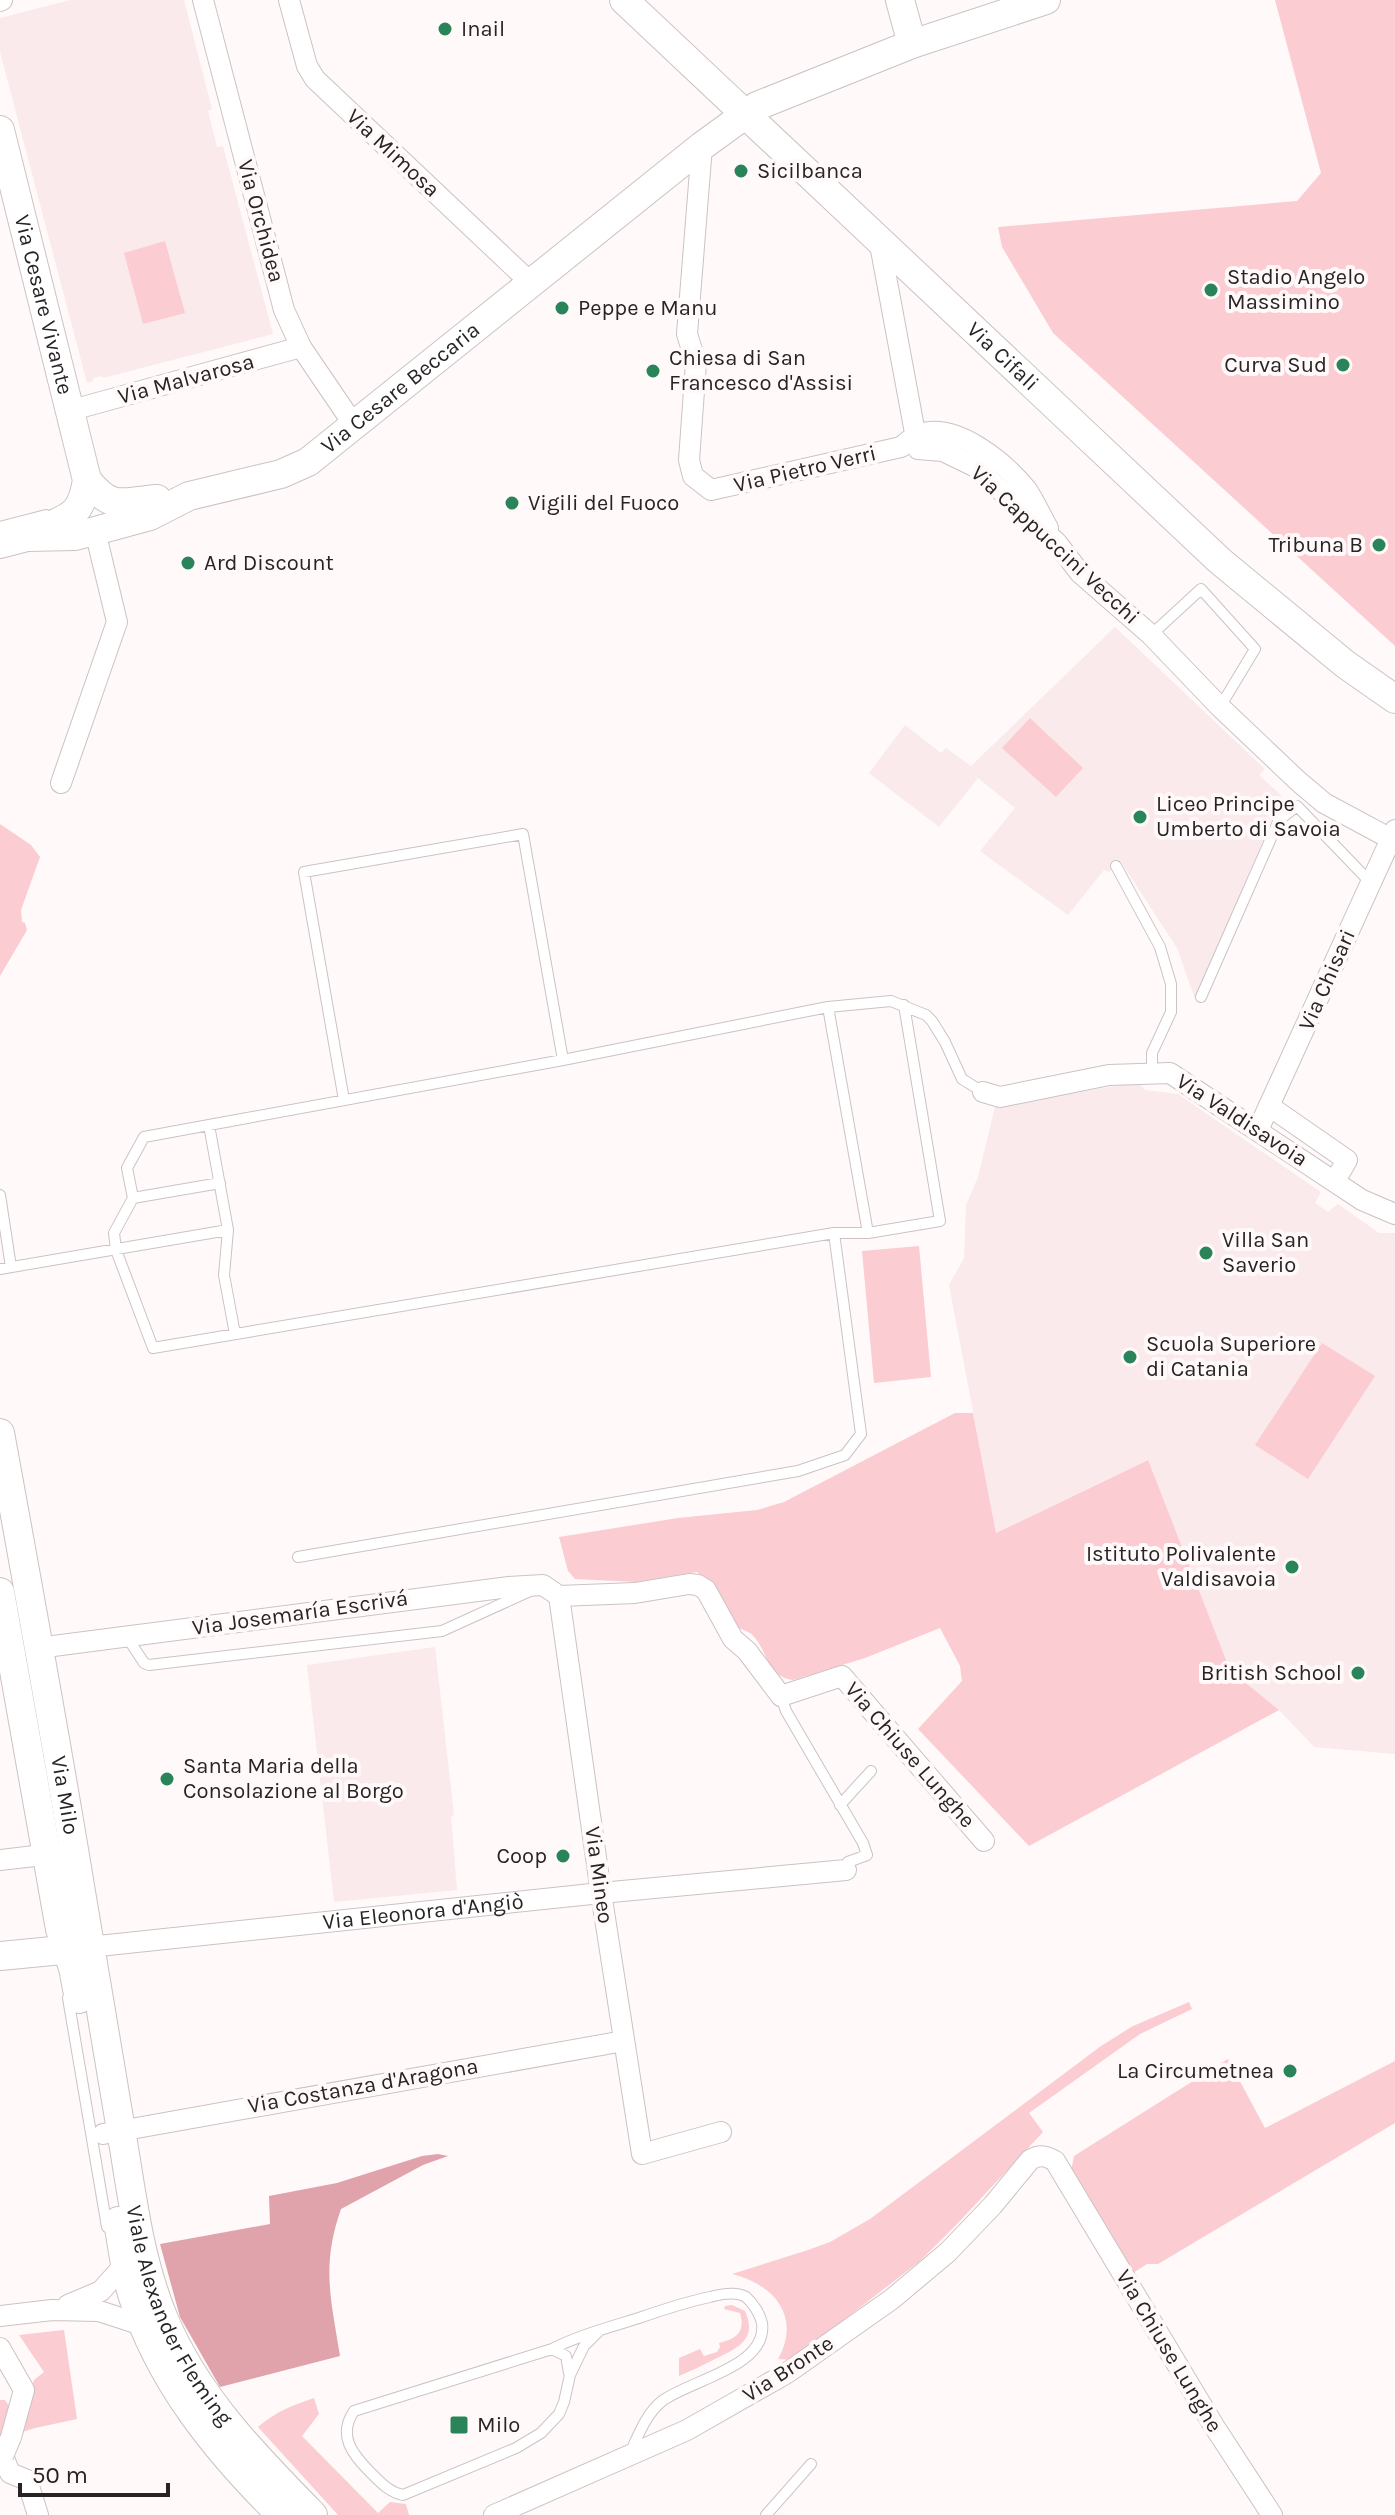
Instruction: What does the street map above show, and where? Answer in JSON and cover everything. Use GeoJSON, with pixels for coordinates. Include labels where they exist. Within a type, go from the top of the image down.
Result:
{"type":"FeatureCollection","features":[{"type":"Feature","properties":{"kind":"main road","name":"Via Cifali"},"geometry":{"type":"LineString","coordinates":[[624,0],[1220,561],[1345,664],[1395,699]]}},
{"type":"Feature","properties":{"kind":"main road"},"geometry":{"type":"LineString","coordinates":[[900,0],[912,44]]}},
{"type":"Feature","properties":{"kind":"main road","name":"Via Cesare Beccaria"},"geometry":{"type":"LineString","coordinates":[[14,541],[75,536],[95,531],[150,516],[189,496],[281,474],[308,462],[702,146],[757,106],[912,44],[1046,0]]}},
{"type":"Feature","properties":{"kind":"main road","name":"Via Cesare Vivante"},"geometry":{"type":"LineString","coordinates":[[0,130],[92,495]]}},
{"type":"Feature","properties":{"kind":"main road"},"geometry":{"type":"LineString","coordinates":[[14,541],[69,516],[92,495],[120,503],[189,496]]}},
{"type":"Feature","properties":{"kind":"main road","name":"Via Milo"},"geometry":{"type":"LineString","coordinates":[[2,1448],[38,1648],[61,1853],[60,1929],[76,1941],[112,2132]]}},
{"type":"Feature","properties":{"kind":"main road","name":"Via Milo"},"geometry":{"type":"LineString","coordinates":[[0,1592],[6,1661],[61,1853]]}},
{"type":"Feature","properties":{"kind":"main road","name":"Via Eleonora d'Angiò"},"geometry":{"type":"LineString","coordinates":[[0,1956],[76,1941]]}},
{"type":"Feature","properties":{"kind":"main road","name":"Viale Alexander Fleming"},"geometry":{"type":"LineString","coordinates":[[112,2132],[117,2263],[133,2295],[138,2323],[205,2432],[281,2515]]}},
{"type":"Feature","properties":{"kind":"main road","name":"Viale Alexander Fleming"},"geometry":{"type":"LineString","coordinates":[[112,2132],[152,2287],[175,2343],[230,2426],[313,2515]]}},
{"type":"Feature","properties":{"kind":"street","name":"Via Orchidea"},"geometry":{"type":"LineString","coordinates":[[203,0],[284,310],[301,347],[354,425]]}},
{"type":"Feature","properties":{"kind":"street","name":"Via Mimosa"},"geometry":{"type":"LineString","coordinates":[[289,0],[307,66],[315,79],[532,284]]}},
{"type":"Feature","properties":{"kind":"street","name":"Via Pietro Verri"},"geometry":{"type":"LineString","coordinates":[[702,146],[687,334],[696,363],[689,460],[693,476],[711,490],[901,447],[915,437]]}},
{"type":"Feature","properties":{"kind":"street"},"geometry":{"type":"LineString","coordinates":[[879,239],[915,437]]}},
{"type":"Feature","properties":{"kind":"street","name":"Via Malvarosa"},"geometry":{"type":"LineString","coordinates":[[72,410],[301,347]]}},
{"type":"Feature","properties":{"kind":"street","name":"Via Cappuccini Vecchi"},"geometry":{"type":"LineString","coordinates":[[915,437],[924,433],[965,439],[1008,469],[1028,492],[1057,543],[1080,573],[1151,635],[1220,707],[1298,781],[1324,803],[1393,834]]}},
{"type":"Feature","properties":{"kind":"street"},"geometry":{"type":"LineString","coordinates":[[61,783],[117,622],[95,531]]}},
{"type":"Feature","properties":{"kind":"street","name":"Via Chisari"},"geometry":{"type":"LineString","coordinates":[[1258,1130],[1393,834]]}},
{"type":"Feature","properties":{"kind":"street","name":"Via Valdisavoia"},"geometry":{"type":"LineString","coordinates":[[983,1092],[1000,1097],[1109,1075],[1170,1073],[1370,1204],[1395,1214]]}},
{"type":"Feature","properties":{"kind":"street"},"geometry":{"type":"LineString","coordinates":[[1269,1106],[1347,1160],[1335,1181]]}},
{"type":"Feature","properties":{"kind":"street"},"geometry":{"type":"LineString","coordinates":[[551,1590],[635,1593],[698,1585],[706,1590],[733,1639],[747,1651],[781,1696]]}},
{"type":"Feature","properties":{"kind":"street","name":"Via Josemaría Escrivá"},"geometry":{"type":"LineString","coordinates":[[38,1648],[509,1587],[551,1590]]}},
{"type":"Feature","properties":{"kind":"street","name":"Via Mineo"},"geometry":{"type":"LineString","coordinates":[[551,1590],[642,2154],[721,2132]]}},
{"type":"Feature","properties":{"kind":"street","name":"Via Chiuse Lunghe"},"geometry":{"type":"LineString","coordinates":[[781,1696],[842,1676],[984,1841]]}},
{"type":"Feature","properties":{"kind":"street"},"geometry":{"type":"LineString","coordinates":[[0,1860],[61,1853]]}},
{"type":"Feature","properties":{"kind":"street","name":"Via Eleonora d'Angiò"},"geometry":{"type":"LineString","coordinates":[[76,1941],[846,1870]]}},
{"type":"Feature","properties":{"kind":"street","name":"Via Costanza d'Aragona"},"geometry":{"type":"LineString","coordinates":[[112,2132],[624,2041]]}},
{"type":"Feature","properties":{"kind":"street","name":"Via Chiuse Lunghe"},"geometry":{"type":"LineString","coordinates":[[1036,2156],[1046,2156],[1055,2161],[1198,2401],[1272,2515]]}},
{"type":"Feature","properties":{"kind":"street","name":"Via Bronte"},"geometry":{"type":"LineString","coordinates":[[494,2515],[687,2430],[787,2373],[892,2299],[948,2252],[1036,2156]]}},
{"type":"Feature","properties":{"kind":"street"},"geometry":{"type":"LineString","coordinates":[[52,2310],[101,2291],[117,2263]]}},
{"type":"Feature","properties":{"kind":"street"},"geometry":{"type":"LineString","coordinates":[[0,2316],[52,2310],[99,2311],[138,2323]]}},
{"type":"Feature","properties":{"kind":"street"},"geometry":{"type":"LineString","coordinates":[[0,2348],[24,2390],[7,2446],[10,2473],[27,2480],[38,2515]]}},
{"type":"Feature","properties":{"kind":"lane"},"geometry":{"type":"LineString","coordinates":[[0,527],[92,495]]}},
{"type":"Feature","properties":{"kind":"lane"},"geometry":{"type":"LineString","coordinates":[[1151,635],[1201,589],[1255,649],[1220,707]]}},
{"type":"Feature","properties":{"kind":"lane"},"geometry":{"type":"LineString","coordinates":[[1201,997],[1279,820],[1297,806],[1371,883]]}},
{"type":"Feature","properties":{"kind":"lane"},"geometry":{"type":"LineString","coordinates":[[344,1100],[304,872],[523,834],[563,1060]]}},
{"type":"Feature","properties":{"kind":"lane"},"geometry":{"type":"LineString","coordinates":[[1116,866],[1160,947],[1171,984],[1171,1012],[1152,1053],[1152,1072]]}},
{"type":"Feature","properties":{"kind":"lane"},"geometry":{"type":"LineString","coordinates":[[904,1005],[940,1221],[868,1233],[834,1233],[153,1348],[116,1250],[114,1233],[133,1198],[127,1168],[144,1137],[563,1060],[828,1007],[891,1001],[904,1005],[926,1015],[945,1042],[962,1079],[983,1092]]}},
{"type":"Feature","properties":{"kind":"lane"},"geometry":{"type":"LineString","coordinates":[[828,1007],[868,1233]]}},
{"type":"Feature","properties":{"kind":"lane"},"geometry":{"type":"LineString","coordinates":[[209,1125],[228,1230],[224,1275],[235,1334]]}},
{"type":"Feature","properties":{"kind":"lane"},"geometry":{"type":"LineString","coordinates":[[133,1198],[220,1183]]}},
{"type":"Feature","properties":{"kind":"lane"},"geometry":{"type":"LineString","coordinates":[[0,1195],[6,1268],[228,1230]]}},
{"type":"Feature","properties":{"kind":"lane"},"geometry":{"type":"LineString","coordinates":[[298,1557],[798,1471],[845,1455],[861,1434],[834,1233]]}},
{"type":"Feature","properties":{"kind":"lane"},"geometry":{"type":"LineString","coordinates":[[126,1637],[144,1663],[149,1665],[429,1633],[551,1590]]}},
{"type":"Feature","properties":{"kind":"lane"},"geometry":{"type":"LineString","coordinates":[[781,1696],[786,1711],[863,1843],[867,1855],[848,1862],[846,1870]]}},
{"type":"Feature","properties":{"kind":"lane"},"geometry":{"type":"LineString","coordinates":[[840,1805],[871,1771]]}},
{"type":"Feature","properties":{"kind":"lane"},"geometry":{"type":"LineString","coordinates":[[76,1941],[63,1970],[108,2236]]}},
{"type":"Feature","properties":{"kind":"lane"},"geometry":{"type":"LineString","coordinates":[[600,2330],[584,2346],[570,2375],[559,2414],[541,2433],[516,2448],[403,2495],[392,2493],[356,2459],[348,2447],[346,2435],[354,2411],[552,2349],[575,2338],[600,2330],[698,2299],[733,2293],[745,2296],[757,2310],[762,2325],[756,2350],[743,2360],[663,2400],[649,2414],[630,2454]]}},
{"type":"Feature","properties":{"kind":"lane"},"geometry":{"type":"LineString","coordinates":[[138,2323],[154,2372],[181,2417],[202,2445],[266,2515]]}},
{"type":"Feature","properties":{"kind":"lane"},"geometry":{"type":"LineString","coordinates":[[552,2349],[566,2356],[570,2375]]}},
{"type":"Feature","properties":{"kind":"lane"},"geometry":{"type":"LineString","coordinates":[[766,2515],[811,2464]]}},
{"type":"Feature","properties":{"kind":"shaded area"},"geometry":{"type":"Polygon","coordinates":[[[70,0],[184,0],[212,109],[208,111],[217,147],[223,146],[273,334],[93,378],[87,383],[0,52],[0,18],[70,0]]]}},
{"type":"Feature","properties":{"kind":"shaded area","name":"Stadio Angelo Massimino"},"geometry":{"type":"Polygon","coordinates":[[[1275,0],[1395,0],[1395,646],[1053,333],[1002,247],[998,227],[1297,201],[1321,173],[1275,0]]]}},
{"type":"Feature","properties":{"kind":"shaded area"},"geometry":{"type":"Polygon","coordinates":[[[165,241],[185,313],[143,324],[124,253],[165,241]]]}},
{"type":"Feature","properties":{"kind":"shaded area","name":"Liceo Principe Umberto di Savoia"},"geometry":{"type":"Polygon","coordinates":[[[1115,627],[1265,769],[1259,775],[1282,796],[1195,999],[1177,948],[1121,862],[1109,872],[1104,870],[1068,915],[980,851],[1015,808],[978,778],[939,827],[869,773],[905,725],[941,753],[946,748],[971,766],[1115,627]]]}},
{"type":"Feature","properties":{"kind":"shaded area"},"geometry":{"type":"Polygon","coordinates":[[[1030,718],[1083,768],[1056,797],[1002,748],[1030,718]]]}},
{"type":"Feature","properties":{"kind":"shaded area"},"geometry":{"type":"Polygon","coordinates":[[[0,824],[31,845],[40,857],[21,910],[22,922],[27,930],[0,976],[0,824]]]}},
{"type":"Feature","properties":{"kind":"shaded area","name":"Scuola Superiore di Catania"},"geometry":{"type":"Polygon","coordinates":[[[1138,1082],[1145,1090],[1178,1094],[1321,1192],[1315,1203],[1328,1212],[1338,1204],[1379,1233],[1395,1233],[1395,1754],[1314,1747],[1279,1710],[1230,1670],[1147,1460],[996,1533],[949,1285],[964,1258],[966,1205],[978,1177],[995,1107],[1138,1082]]]}},
{"type":"Feature","properties":{"kind":"shaded area"},"geometry":{"type":"Polygon","coordinates":[[[919,1246],[931,1377],[874,1383],[862,1251],[919,1246]]]}},
{"type":"Feature","properties":{"kind":"shaded area"},"geometry":{"type":"Polygon","coordinates":[[[1322,1343],[1375,1376],[1308,1479],[1255,1445],[1322,1343]]]}},
{"type":"Feature","properties":{"kind":"shaded area"},"geometry":{"type":"Polygon","coordinates":[[[955,1413],[973,1413],[996,1533],[1148,1460],[1230,1670],[1279,1710],[1029,1846],[918,1729],[962,1681],[960,1666],[940,1628],[865,1658],[793,1680],[773,1670],[753,1636],[732,1626],[714,1587],[697,1572],[636,1582],[575,1579],[568,1571],[559,1537],[678,1518],[757,1510],[784,1502],[955,1413]]]}},
{"type":"Feature","properties":{"kind":"shaded area"},"geometry":{"type":"Polygon","coordinates":[[[435,1647],[454,1815],[451,1816],[457,1890],[334,1902],[307,1665],[435,1647]]]}},
{"type":"Feature","properties":{"kind":"shaded area"},"geometry":{"type":"Polygon","coordinates":[[[1189,2002],[1192,2009],[1140,2034],[1029,2113],[1043,2132],[920,2261],[792,2360],[778,2359],[787,2329],[779,2304],[760,2285],[732,2274],[830,2242],[870,2219],[1101,2046],[1133,2026],[1189,2002]]]}},
{"type":"Feature","properties":{"kind":"shaded area"},"geometry":{"type":"Polygon","coordinates":[[[1228,2059],[1265,2128],[1395,2061],[1395,2123],[1158,2264],[1147,2264],[1130,2275],[1071,2171],[1074,2156],[1228,2059]]]}},
{"type":"Feature","properties":{"kind":"shaded area"},"geometry":{"type":"Polygon","coordinates":[[[422,2156],[448,2156],[423,2165],[341,2209],[331,2248],[330,2266],[331,2299],[340,2356],[220,2387],[180,2317],[160,2244],[270,2224],[269,2196],[337,2183],[422,2156]]]}},
{"type":"Feature","properties":{"kind":"shaded area"},"geometry":{"type":"Polygon","coordinates":[[[732,2305],[745,2311],[748,2321],[749,2329],[743,2342],[679,2376],[679,2358],[700,2349],[704,2356],[717,2352],[719,2343],[738,2334],[742,2326],[740,2313],[724,2309],[732,2305]]]}},
{"type":"Feature","properties":{"kind":"shaded area"},"geometry":{"type":"Polygon","coordinates":[[[64,2330],[77,2419],[0,2439],[0,2400],[5,2400],[11,2409],[24,2410],[34,2380],[44,2372],[19,2335],[64,2330]]]}},
{"type":"Feature","properties":{"kind":"shaded area"},"geometry":{"type":"Polygon","coordinates":[[[314,2398],[319,2414],[302,2436],[378,2513],[390,2502],[406,2504],[409,2515],[338,2515],[258,2427],[284,2410],[314,2398]]]}},
{"type":"Feature","properties":{"kind":"place","name":"Inail"},"geometry":{"type":"Point","coordinates":[445,29]}},
{"type":"Feature","properties":{"kind":"place","name":"Sicilbanca"},"geometry":{"type":"Point","coordinates":[741,171]}},
{"type":"Feature","properties":{"kind":"place","name":"Stadio Angelo Massimino"},"geometry":{"type":"Point","coordinates":[1211,290]}},
{"type":"Feature","properties":{"kind":"place","name":"Peppe e Manu"},"geometry":{"type":"Point","coordinates":[562,308]}},
{"type":"Feature","properties":{"kind":"place","name":"Curva Sud"},"geometry":{"type":"Point","coordinates":[1343,365]}},
{"type":"Feature","properties":{"kind":"place","name":"Chiesa di San Francesco d'Assisi"},"geometry":{"type":"Point","coordinates":[653,371]}},
{"type":"Feature","properties":{"kind":"place","name":"Vigili del Fuoco"},"geometry":{"type":"Point","coordinates":[512,503]}},
{"type":"Feature","properties":{"kind":"place","name":"Tribuna B"},"geometry":{"type":"Point","coordinates":[1379,545]}},
{"type":"Feature","properties":{"kind":"place","name":"Ard Discount"},"geometry":{"type":"Point","coordinates":[188,563]}},
{"type":"Feature","properties":{"kind":"place","name":"Liceo Principe Umberto di Savoia"},"geometry":{"type":"Point","coordinates":[1140,817]}},
{"type":"Feature","properties":{"kind":"place","name":"Villa San Saverio"},"geometry":{"type":"Point","coordinates":[1206,1253]}},
{"type":"Feature","properties":{"kind":"place","name":"Scuola Superiore di Catania"},"geometry":{"type":"Point","coordinates":[1130,1357]}},
{"type":"Feature","properties":{"kind":"place","name":"Istituto Polivalente Valdisavoia"},"geometry":{"type":"Point","coordinates":[1292,1567]}},
{"type":"Feature","properties":{"kind":"place","name":"British School"},"geometry":{"type":"Point","coordinates":[1358,1673]}},
{"type":"Feature","properties":{"kind":"place","name":"Santa Maria della Consolazione al Borgo"},"geometry":{"type":"Point","coordinates":[167,1779]}},
{"type":"Feature","properties":{"kind":"place","name":"Coop"},"geometry":{"type":"Point","coordinates":[563,1856]}},
{"type":"Feature","properties":{"kind":"place","name":"La Circumetnea"},"geometry":{"type":"Point","coordinates":[1290,2071]}},
{"type":"Feature","properties":{"kind":"place","name":"Milo"},"geometry":{"type":"Point","coordinates":[459,2425]}}]}
